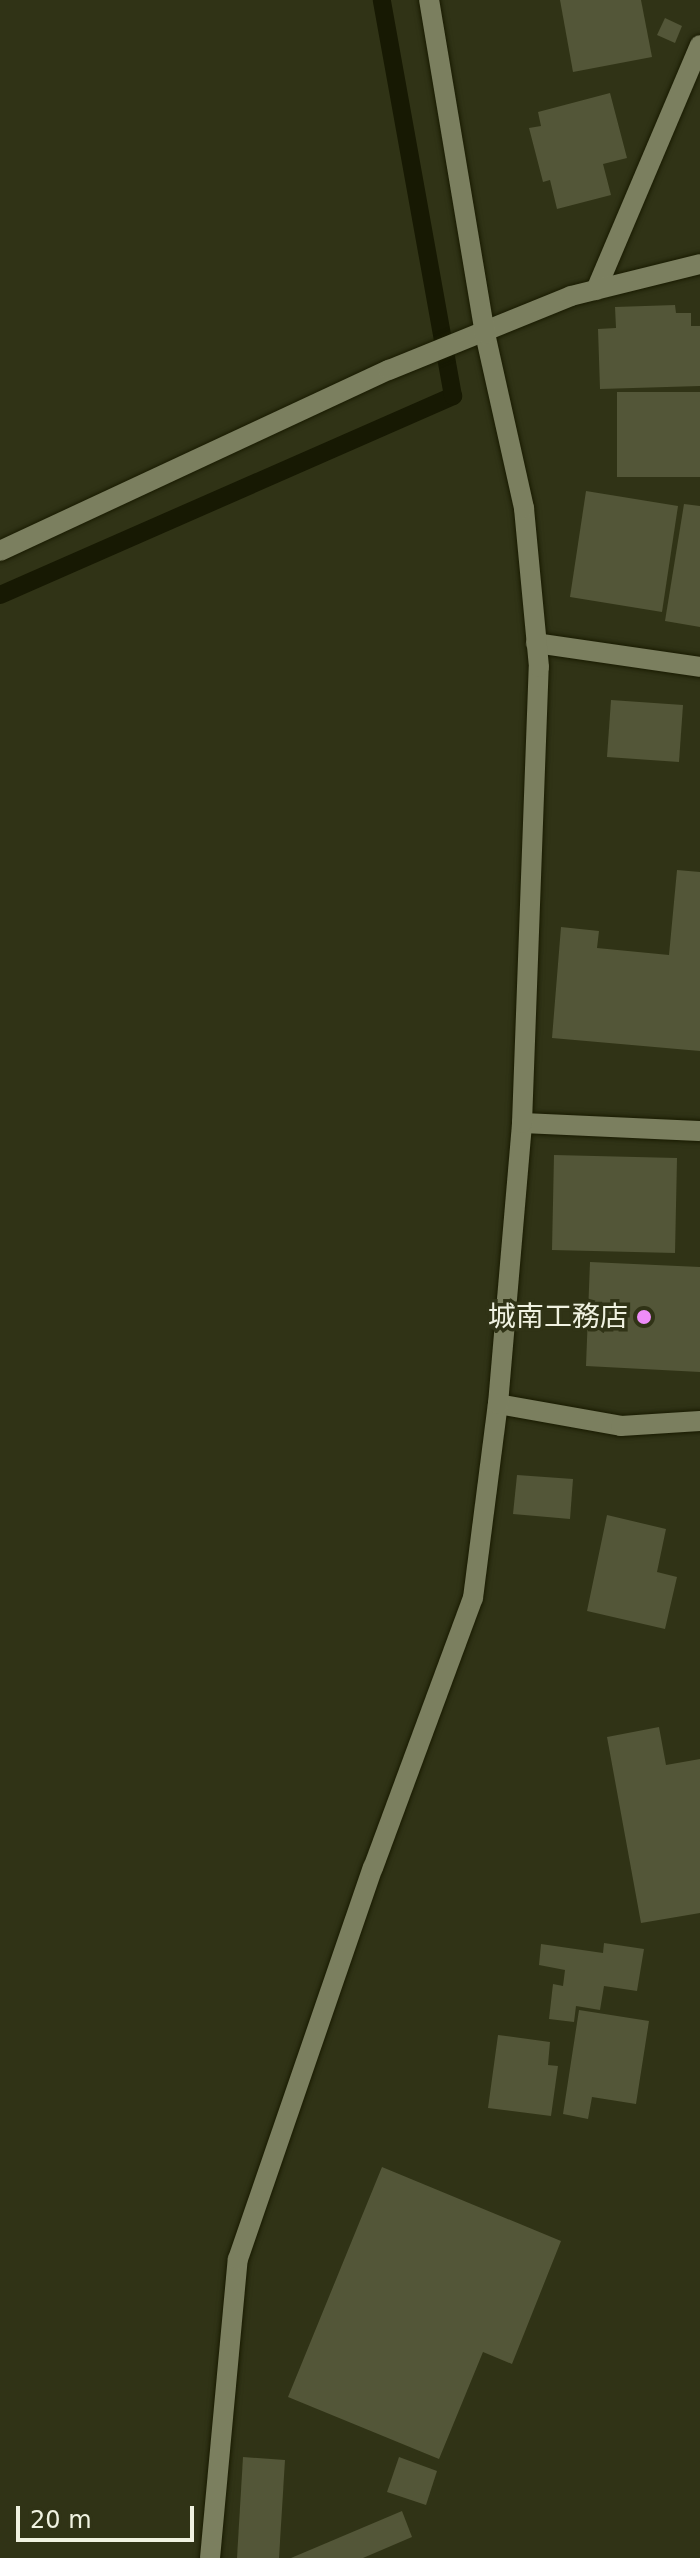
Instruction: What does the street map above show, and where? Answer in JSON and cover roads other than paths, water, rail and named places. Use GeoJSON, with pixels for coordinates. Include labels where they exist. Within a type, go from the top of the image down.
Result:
{"type":"FeatureCollection","features":[{"type":"Feature","properties":{"kind":"street"},"geometry":{"type":"LineString","coordinates":[[210,2558],[238,2259],[373,1868],[473,1598],[498,1404],[522,1123],[536,643],[524,508],[485,334],[429,0]]}},
{"type":"Feature","properties":{"kind":"street"},"geometry":{"type":"LineString","coordinates":[[596,290],[700,45]]}},
{"type":"Feature","properties":{"kind":"street"},"geometry":{"type":"LineString","coordinates":[[0,551],[389,370],[596,290],[700,264]]}},
{"type":"Feature","properties":{"kind":"street"},"geometry":{"type":"LineString","coordinates":[[536,643],[700,667]]}},
{"type":"Feature","properties":{"kind":"street"},"geometry":{"type":"LineString","coordinates":[[522,1123],[700,1131]]}},
{"type":"Feature","properties":{"kind":"street"},"geometry":{"type":"LineString","coordinates":[[498,1404],[621,1426],[700,1421]]}},
{"type":"Feature","properties":{"kind":"waterway"},"geometry":{"type":"LineString","coordinates":[[0,595],[453,396],[382,0]]}},
{"type":"Feature","properties":{"kind":"place","name":"城南工務店"},"geometry":{"type":"Point","coordinates":[644,1317]}}]}
